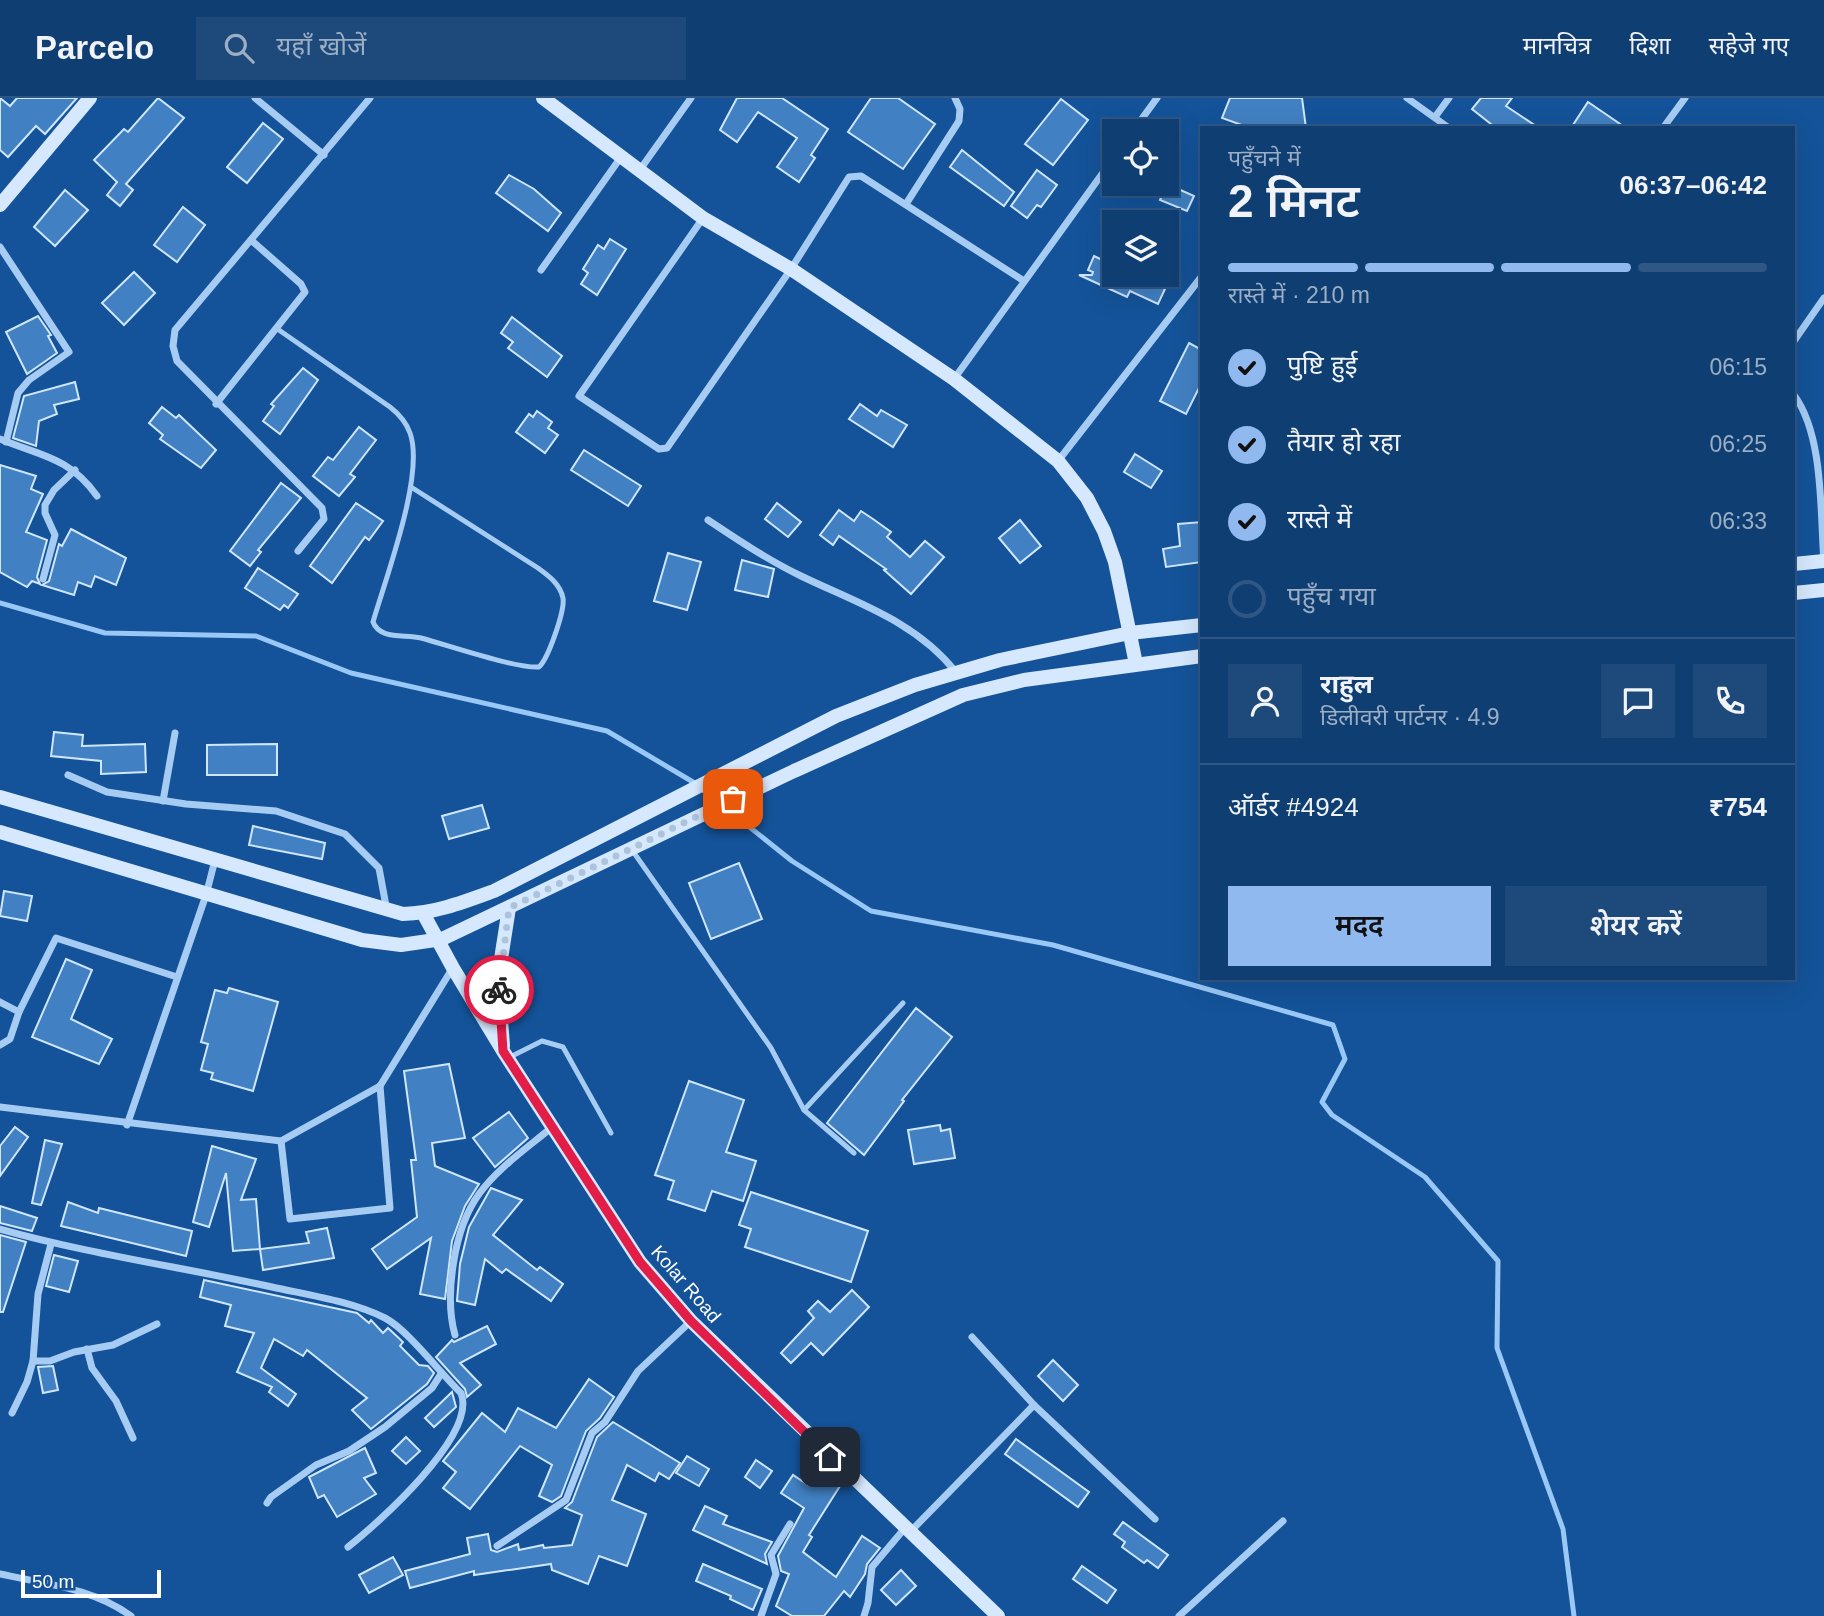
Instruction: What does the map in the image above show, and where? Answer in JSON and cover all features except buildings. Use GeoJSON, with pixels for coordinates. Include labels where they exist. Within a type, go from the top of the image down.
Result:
{"type":"FeatureCollection","features":[{"type":"Feature","properties":{"kind":"main road"},"geometry":{"type":"LineString","coordinates":[[0,205],[90,98]]}},
{"type":"Feature","properties":{"kind":"main road"},"geometry":{"type":"LineString","coordinates":[[543,98],[703,218],[791,269],[954,379],[1058,461],[1087,498],[1104,531],[1115,562],[1136,664]]}},
{"type":"Feature","properties":{"kind":"main road"},"geometry":{"type":"LineString","coordinates":[[1795,564],[1824,561]]}},
{"type":"Feature","properties":{"kind":"main road"},"geometry":{"type":"LineString","coordinates":[[1795,593],[1824,590]]}},
{"type":"Feature","properties":{"kind":"main road"},"geometry":{"type":"LineString","coordinates":[[0,797],[386,906],[403,914],[423,913],[494,891],[836,716],[955,671],[1130,634],[1200,625]]}},
{"type":"Feature","properties":{"kind":"main road"},"geometry":{"type":"LineString","coordinates":[[0,832],[362,940],[401,945],[437,940],[794,771],[963,695],[1024,680],[1200,656]]}},
{"type":"Feature","properties":{"kind":"main road"},"geometry":{"type":"LineString","coordinates":[[506,1054],[498,978],[509,908]]}},
{"type":"Feature","properties":{"kind":"main road","name":"Kolar Road"},"geometry":{"type":"LineString","coordinates":[[423,913],[453,968],[551,1128],[640,1262],[691,1321],[998,1616]]}},
{"type":"Feature","properties":{"kind":"street"},"geometry":{"type":"LineString","coordinates":[[256,98],[324,155]]}},
{"type":"Feature","properties":{"kind":"street"},"geometry":{"type":"LineString","coordinates":[[298,551],[324,519],[322,508],[216,404],[177,360],[173,346],[175,330],[370,98]]}},
{"type":"Feature","properties":{"kind":"street"},"geometry":{"type":"LineString","coordinates":[[639,171],[691,98]]}},
{"type":"Feature","properties":{"kind":"street"},"geometry":{"type":"LineString","coordinates":[[906,204],[959,121],[960,108],[955,98]]}},
{"type":"Feature","properties":{"kind":"street"},"geometry":{"type":"LineString","coordinates":[[1142,119],[1157,98]]}},
{"type":"Feature","properties":{"kind":"street"},"geometry":{"type":"LineString","coordinates":[[1407,98],[1446,126]]}},
{"type":"Feature","properties":{"kind":"street"},"geometry":{"type":"LineString","coordinates":[[1435,117],[1449,98]]}},
{"type":"Feature","properties":{"kind":"street"},"geometry":{"type":"LineString","coordinates":[[1664,126],[1685,98]]}},
{"type":"Feature","properties":{"kind":"street"},"geometry":{"type":"LineString","coordinates":[[541,270],[622,156]]}},
{"type":"Feature","properties":{"kind":"street"},"geometry":{"type":"LineString","coordinates":[[954,379],[1102,174]]}},
{"type":"Feature","properties":{"kind":"street"},"geometry":{"type":"LineString","coordinates":[[703,218],[579,396],[659,449],[667,448],[791,269],[849,177],[861,176],[1024,281]]}},
{"type":"Feature","properties":{"kind":"street"},"geometry":{"type":"LineString","coordinates":[[216,404],[305,292],[305,287],[251,240]]}},
{"type":"Feature","properties":{"kind":"street"},"geometry":{"type":"LineString","coordinates":[[0,247],[69,352],[29,380],[18,393],[3,441],[55,457],[75,470],[97,496]]}},
{"type":"Feature","properties":{"kind":"street"},"geometry":{"type":"LineString","coordinates":[[1058,461],[1200,279]]}},
{"type":"Feature","properties":{"kind":"street"},"geometry":{"type":"LineString","coordinates":[[1795,340],[1824,298]]}},
{"type":"Feature","properties":{"kind":"street"},"geometry":{"type":"LineString","coordinates":[[1795,396],[1803,407],[1817,459],[1824,567]]}},
{"type":"Feature","properties":{"kind":"street"},"geometry":{"type":"LineString","coordinates":[[43,579],[55,535],[45,505],[54,490],[75,470]]}},
{"type":"Feature","properties":{"kind":"street"},"geometry":{"type":"LineString","coordinates":[[708,520],[758,554],[914,630],[936,648],[955,671]]}},
{"type":"Feature","properties":{"kind":"street"},"geometry":{"type":"LineString","coordinates":[[163,801],[175,733]]}},
{"type":"Feature","properties":{"kind":"street"},"geometry":{"type":"LineString","coordinates":[[68,775],[107,792],[163,801],[276,811],[345,834],[379,868],[386,906]]}},
{"type":"Feature","properties":{"kind":"street"},"geometry":{"type":"LineString","coordinates":[[127,1125],[206,895],[215,859]]}},
{"type":"Feature","properties":{"kind":"street"},"geometry":{"type":"LineString","coordinates":[[0,1045],[10,1039],[19,1012],[56,938],[177,977]]}},
{"type":"Feature","properties":{"kind":"street"},"geometry":{"type":"LineString","coordinates":[[0,1107],[127,1125],[281,1141],[380,1086],[453,968]]}},
{"type":"Feature","properties":{"kind":"street"},"geometry":{"type":"LineString","coordinates":[[0,1002],[19,1012]]}},
{"type":"Feature","properties":{"kind":"street"},"geometry":{"type":"LineString","coordinates":[[281,1141],[290,1219],[390,1209],[380,1086]]}},
{"type":"Feature","properties":{"kind":"street"},"geometry":{"type":"LineString","coordinates":[[455,1335],[449,1313],[449,1287],[471,1208],[479,1194],[502,1169],[551,1128]]}},
{"type":"Feature","properties":{"kind":"street"},"geometry":{"type":"LineString","coordinates":[[0,1229],[51,1244],[171,1264],[366,1311],[386,1319],[401,1330],[461,1393],[463,1401],[442,1451],[411,1490],[348,1548]]}},
{"type":"Feature","properties":{"kind":"street"},"geometry":{"type":"LineString","coordinates":[[12,1413],[27,1382],[33,1361],[38,1294],[51,1244]]}},
{"type":"Feature","properties":{"kind":"street"},"geometry":{"type":"LineString","coordinates":[[497,1546],[566,1500],[592,1433],[605,1422],[638,1371],[691,1321]]}},
{"type":"Feature","properties":{"kind":"street"},"geometry":{"type":"LineString","coordinates":[[33,1361],[50,1361],[87,1349],[127,1341],[157,1324]]}},
{"type":"Feature","properties":{"kind":"street"},"geometry":{"type":"LineString","coordinates":[[972,1337],[1034,1405],[1155,1519]]}},
{"type":"Feature","properties":{"kind":"street"},"geometry":{"type":"LineString","coordinates":[[87,1349],[92,1368],[116,1401],[134,1438]]}},
{"type":"Feature","properties":{"kind":"street"},"geometry":{"type":"LineString","coordinates":[[267,1503],[316,1465],[349,1451],[385,1427],[432,1388],[441,1374]]}},
{"type":"Feature","properties":{"kind":"street"},"geometry":{"type":"LineString","coordinates":[[864,1616],[869,1603],[872,1567],[1034,1405]]}},
{"type":"Feature","properties":{"kind":"street"},"geometry":{"type":"LineString","coordinates":[[1180,1616],[1283,1521]]}},
{"type":"Feature","properties":{"kind":"street"},"geometry":{"type":"LineString","coordinates":[[761,1616],[776,1574],[771,1555],[790,1524]]}},
{"type":"Feature","properties":{"kind":"street"},"geometry":{"type":"LineString","coordinates":[[0,1574],[87,1593],[111,1602],[131,1616]]}},
{"type":"Feature","properties":{"kind":"lane"},"geometry":{"type":"LineString","coordinates":[[276,328],[400,416],[411,435],[411,487],[373,622],[376,629],[382,634],[409,635],[538,667],[546,658],[563,607],[556,582],[411,487]]}},
{"type":"Feature","properties":{"kind":"lane"},"geometry":{"type":"LineString","coordinates":[[631,848],[771,1048],[804,1110],[853,1153]]}},
{"type":"Feature","properties":{"kind":"lane"},"geometry":{"type":"LineString","coordinates":[[804,1110],[902,1003]]}},
{"type":"Feature","properties":{"kind":"lane"},"geometry":{"type":"LineString","coordinates":[[506,1054],[542,1041],[563,1047],[611,1133]]}},
{"type":"Feature","properties":{"kind":"waterway"},"geometry":{"type":"LineString","coordinates":[[0,603],[105,633],[256,636],[351,673],[607,731],[693,782],[792,861],[871,911],[1053,945],[1333,1025],[1345,1059],[1322,1102],[1332,1115],[1425,1177],[1498,1261],[1497,1348],[1563,1529],[1574,1616]]}},
{"type":"Feature","properties":{"kind":"way so far"},"geometry":{"type":"LineString","coordinates":[[499,990],[498,978],[509,908],[733,799]]}},
{"type":"Feature","properties":{"kind":"route"},"geometry":{"type":"LineString","coordinates":[[499,990],[503,1051],[640,1262],[691,1321],[830,1457]]}}]}
